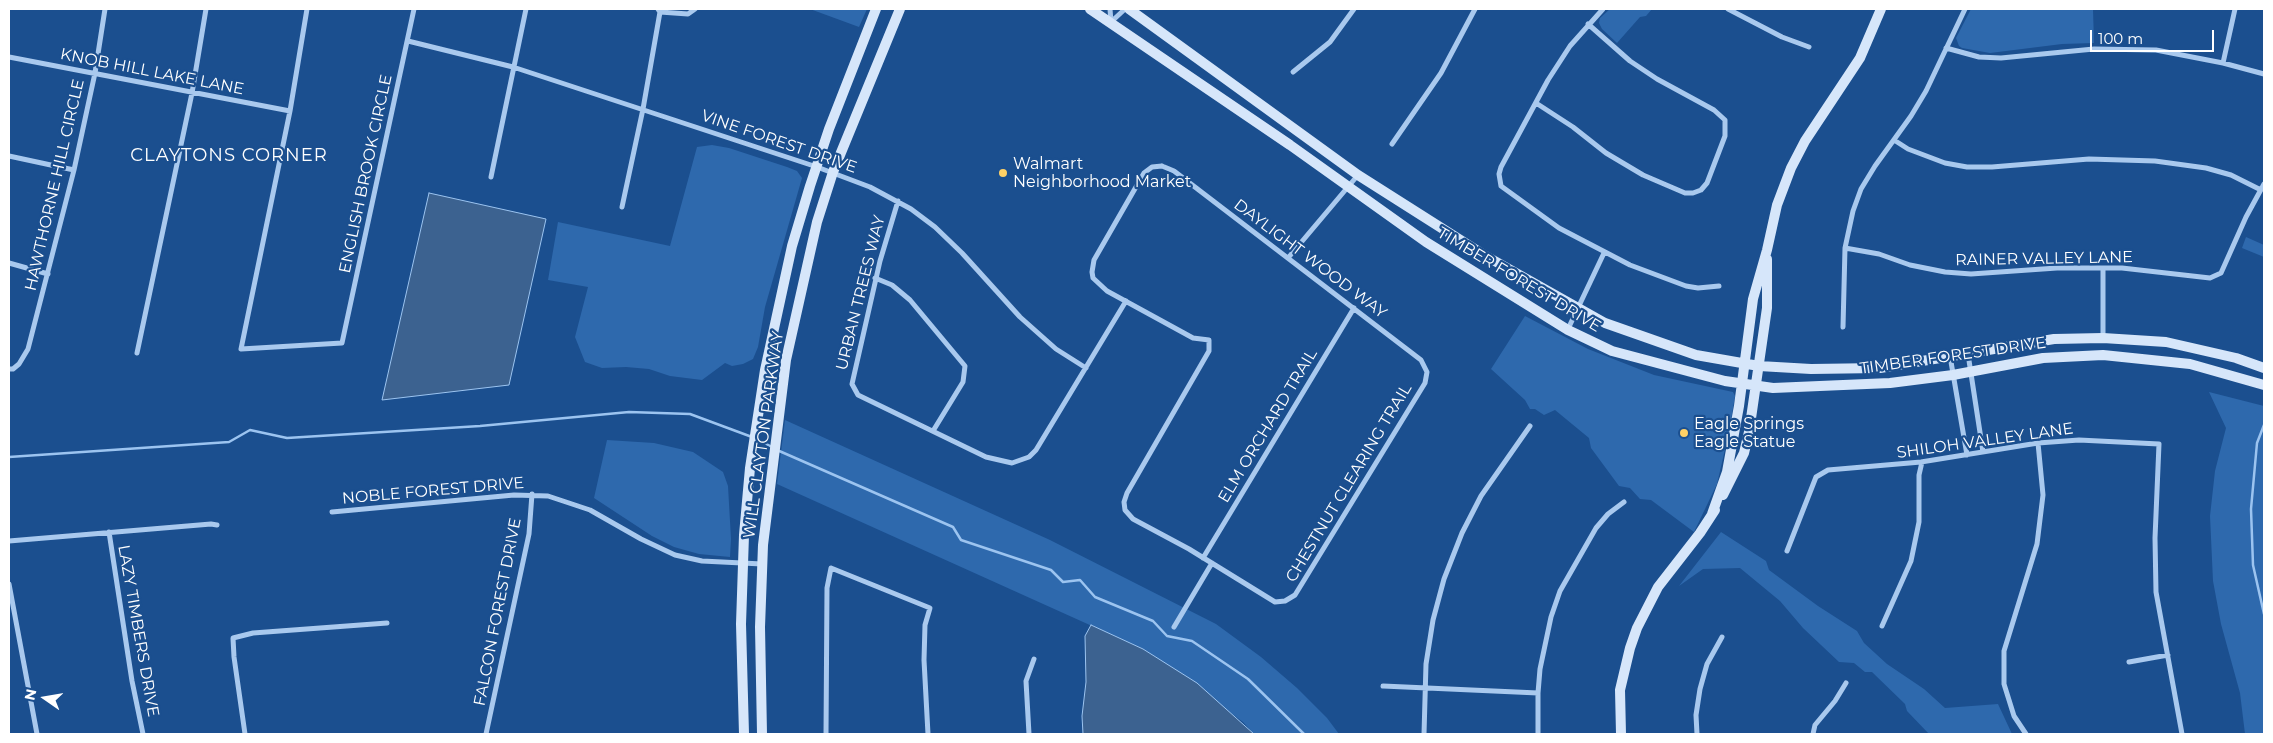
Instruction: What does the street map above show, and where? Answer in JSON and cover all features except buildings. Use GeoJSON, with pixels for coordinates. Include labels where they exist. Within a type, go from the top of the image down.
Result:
{"type":"FeatureCollection","features":[{"type":"Feature","properties":{"kind":"main road","name":"WILL CLAYTON PARKWAY"},"geometry":{"type":"LineString","coordinates":[[744,734],[741,624],[743,564],[756,422],[792,246],[833,120],[876,9]]}},
{"type":"Feature","properties":{"kind":"main road","name":"WILL CLAYTON PARKWAY"},"geometry":{"type":"LineString","coordinates":[[762,734],[760,627],[762,564],[787,355],[817,222],[833,172],[900,9]]}},
{"type":"Feature","properties":{"kind":"main road","name":"TIMBER FOREST DRIVE"},"geometry":{"type":"LineString","coordinates":[[1090,9],[1348,186],[1426,242],[1568,330],[1612,351],[1680,370],[1773,388],[1890,383],[2043,358],[2102,355],[2190,364],[2243,377],[2264,385]]}},
{"type":"Feature","properties":{"kind":"main road","name":"TIMBER FOREST DRIVE"},"geometry":{"type":"LineString","coordinates":[[1129,9],[1358,175],[1484,255],[1605,323],[1696,355],[1759,366],[1811,369],[1880,368],[2054,339],[2103,338],[2166,342],[2236,358],[2264,368]]}},
{"type":"Feature","properties":{"kind":"main road"},"geometry":{"type":"LineString","coordinates":[[1712,514],[1727,472],[1742,383],[1753,299],[1767,250],[1777,204],[1791,168],[1820,117],[1860,58],[1881,9]]}},
{"type":"Feature","properties":{"kind":"main road"},"geometry":{"type":"LineString","coordinates":[[1621,734],[1620,690],[1637,628],[1658,587],[1712,514],[1735,474],[1744,453],[1756,386],[1766,308],[1767,250]]}},
{"type":"Feature","properties":{"kind":"main road"},"geometry":{"type":"LineString","coordinates":[[769,351],[787,355]]}},
{"type":"Feature","properties":{"kind":"main road"},"geometry":{"type":"LineString","coordinates":[[743,721],[762,719]]}},
{"type":"Feature","properties":{"kind":"street","name":"HAWTHORNE HILL CIRCLE"},"geometry":{"type":"LineString","coordinates":[[9,368],[13,369],[19,364],[28,349],[74,170],[95,73],[105,9]]}},
{"type":"Feature","properties":{"kind":"street"},"geometry":{"type":"LineString","coordinates":[[137,353],[192,92],[206,9]]}},
{"type":"Feature","properties":{"kind":"street"},"geometry":{"type":"LineString","coordinates":[[290,110],[307,9]]}},
{"type":"Feature","properties":{"kind":"street","name":"ENGLISH BROOK CIRCLE"},"geometry":{"type":"LineString","coordinates":[[290,110],[241,349],[342,344],[414,9]]}},
{"type":"Feature","properties":{"kind":"street"},"geometry":{"type":"LineString","coordinates":[[491,177],[526,9]]}},
{"type":"Feature","properties":{"kind":"street"},"geometry":{"type":"LineString","coordinates":[[622,207],[643,109],[659,11],[688,14],[695,9]]}},
{"type":"Feature","properties":{"kind":"street"},"geometry":{"type":"LineString","coordinates":[[1110,9],[1111,22]]}},
{"type":"Feature","properties":{"kind":"street"},"geometry":{"type":"LineString","coordinates":[[1111,22],[1125,9]]}},
{"type":"Feature","properties":{"kind":"street"},"geometry":{"type":"LineString","coordinates":[[1293,72],[1330,42],[1354,9]]}},
{"type":"Feature","properties":{"kind":"street"},"geometry":{"type":"LineString","coordinates":[[1392,144],[1441,74],[1475,9]]}},
{"type":"Feature","properties":{"kind":"street"},"geometry":{"type":"LineString","coordinates":[[1603,9],[1588,24],[1562,57],[1501,167],[1500,180],[1505,190],[1538,214],[1573,237],[1604,253],[1686,286],[1698,288],[1719,286]]}},
{"type":"Feature","properties":{"kind":"street"},"geometry":{"type":"LineString","coordinates":[[1728,9],[1782,37],[1809,47]]}},
{"type":"Feature","properties":{"kind":"street"},"geometry":{"type":"LineString","coordinates":[[1843,327],[1845,248],[1853,211],[1875,166],[1926,91],[1965,9]]}},
{"type":"Feature","properties":{"kind":"street"},"geometry":{"type":"LineString","coordinates":[[2223,63],[2235,9]]}},
{"type":"Feature","properties":{"kind":"street"},"geometry":{"type":"LineString","coordinates":[[1536,103],[1606,153],[1643,175],[1685,193],[1693,193],[1700,190],[1707,183],[1726,136],[1725,120],[1720,114],[1663,83],[1630,61],[1588,24]]}},
{"type":"Feature","properties":{"kind":"street","name":"VINE FOREST DRIVE"},"geometry":{"type":"LineString","coordinates":[[408,41],[513,67],[817,166],[870,186],[898,201],[935,226],[956,246],[1000,297],[1040,336],[1056,349],[1086,368]]}},
{"type":"Feature","properties":{"kind":"street"},"geometry":{"type":"LineString","coordinates":[[1946,48],[1979,57],[2001,58],[2058,51],[2156,50],[2223,63],[2264,74]]}},
{"type":"Feature","properties":{"kind":"street","name":"KNOB HILL LAKE LANE"},"geometry":{"type":"LineString","coordinates":[[9,57],[290,110]]}},
{"type":"Feature","properties":{"kind":"street"},"geometry":{"type":"LineString","coordinates":[[1894,140],[1908,149],[1945,164],[1967,167],[1992,167],[2089,159],[2145,160],[2206,168],[2231,175],[2261,190],[2264,184]]}},
{"type":"Feature","properties":{"kind":"street"},"geometry":{"type":"LineString","coordinates":[[9,156],[74,170]]}},
{"type":"Feature","properties":{"kind":"street","name":"DAYLIGHT WOOD WAY"},"geometry":{"type":"LineString","coordinates":[[1126,301],[1097,283],[1092,272],[1094,260],[1144,173],[1152,167],[1162,166],[1174,171],[1421,360],[1427,372],[1425,383]]}},
{"type":"Feature","properties":{"kind":"street"},"geometry":{"type":"LineString","coordinates":[[1288,258],[1358,175]]}},
{"type":"Feature","properties":{"kind":"street","name":"RAINER VALLEY LANE"},"geometry":{"type":"LineString","coordinates":[[1845,248],[1879,254],[1910,265],[1962,274],[2057,268],[2103,268],[2164,272],[2210,278],[2221,273],[2261,190]]}},
{"type":"Feature","properties":{"kind":"street","name":"URBAN TREES WAY"},"geometry":{"type":"LineString","coordinates":[[898,201],[875,278],[852,378],[854,391],[863,398],[932,431]]}},
{"type":"Feature","properties":{"kind":"street"},"geometry":{"type":"LineString","coordinates":[[1568,330],[1604,253]]}},
{"type":"Feature","properties":{"kind":"street"},"geometry":{"type":"LineString","coordinates":[[9,264],[48,274]]}},
{"type":"Feature","properties":{"kind":"street"},"geometry":{"type":"LineString","coordinates":[[2103,268],[2103,338]]}},
{"type":"Feature","properties":{"kind":"street"},"geometry":{"type":"LineString","coordinates":[[875,278],[886,281],[898,289],[922,312],[962,360],[965,372],[963,382],[932,431],[993,460],[1012,463],[1020,462],[1029,457],[1042,442],[1126,301],[1193,338],[1209,340],[1207,356],[1127,493],[1124,506],[1129,517],[1212,563],[1174,627]]}},
{"type":"Feature","properties":{"kind":"street","name":"ELM ORCHARD TRAIL"},"geometry":{"type":"LineString","coordinates":[[1203,558],[1354,308]]}},
{"type":"Feature","properties":{"kind":"street"},"geometry":{"type":"LineString","coordinates":[[1968,353],[1983,452]]}},
{"type":"Feature","properties":{"kind":"street"},"geometry":{"type":"LineString","coordinates":[[1950,356],[1967,455]]}},
{"type":"Feature","properties":{"kind":"street","name":"CHESTNUT CLEARING TRAIL"},"geometry":{"type":"LineString","coordinates":[[1212,563],[1275,602],[1285,601],[1295,595],[1425,383]]}},
{"type":"Feature","properties":{"kind":"street"},"geometry":{"type":"LineString","coordinates":[[1424,734],[1424,688],[1429,640],[1438,601],[1462,533],[1482,496],[1530,426]]}},
{"type":"Feature","properties":{"kind":"street","name":"SHILOH VALLEY LANE"},"geometry":{"type":"LineString","coordinates":[[1787,551],[1816,478],[1828,470],[1922,462],[2038,443],[2079,440],[2159,444],[2154,538],[2155,579],[2159,617],[2168,655]]}},
{"type":"Feature","properties":{"kind":"street"},"geometry":{"type":"LineString","coordinates":[[2026,734],[2014,716],[2004,684],[2004,651],[2037,544],[2042,495],[2038,443]]}},
{"type":"Feature","properties":{"kind":"street"},"geometry":{"type":"LineString","coordinates":[[1882,626],[1911,561],[1919,522],[1919,474],[1922,462]]}},
{"type":"Feature","properties":{"kind":"street","name":"NOBLE FOREST DRIVE"},"geometry":{"type":"LineString","coordinates":[[332,512],[532,494],[563,500],[590,510],[641,539],[675,555],[702,561],[762,564]]}},
{"type":"Feature","properties":{"kind":"street","name":"FALCON FOREST DRIVE"},"geometry":{"type":"LineString","coordinates":[[486,734],[529,534],[532,494]]}},
{"type":"Feature","properties":{"kind":"street"},"geometry":{"type":"LineString","coordinates":[[1538,734],[1538,693],[1544,644],[1560,591],[1596,528],[1608,514],[1624,502]]}},
{"type":"Feature","properties":{"kind":"street"},"geometry":{"type":"LineString","coordinates":[[9,540],[211,524],[218,526]]}},
{"type":"Feature","properties":{"kind":"street","name":"LAZY TIMBERS DRIVE"},"geometry":{"type":"LineString","coordinates":[[108,532],[132,681],[143,734]]}},
{"type":"Feature","properties":{"kind":"street"},"geometry":{"type":"LineString","coordinates":[[826,734],[827,588],[831,568],[930,608],[925,625],[924,660],[928,734]]}},
{"type":"Feature","properties":{"kind":"street"},"geometry":{"type":"LineString","coordinates":[[9,584],[37,734]]}},
{"type":"Feature","properties":{"kind":"street"},"geometry":{"type":"LineString","coordinates":[[245,734],[233,638],[253,633],[387,623]]}},
{"type":"Feature","properties":{"kind":"street"},"geometry":{"type":"LineString","coordinates":[[1697,734],[1696,715],[1700,689],[1707,664],[1722,637]]}},
{"type":"Feature","properties":{"kind":"street"},"geometry":{"type":"LineString","coordinates":[[2130,662],[2168,655],[2182,734]]}},
{"type":"Feature","properties":{"kind":"street"},"geometry":{"type":"LineString","coordinates":[[1029,734],[1026,681],[1034,659]]}},
{"type":"Feature","properties":{"kind":"street"},"geometry":{"type":"LineString","coordinates":[[1813,734],[1815,725],[1835,701],[1846,683]]}},
{"type":"Feature","properties":{"kind":"street"},"geometry":{"type":"LineString","coordinates":[[1383,686],[1538,693]]}},
{"type":"Feature","properties":{"kind":"shaded area"},"geometry":{"type":"Polygon","coordinates":[[[810,9],[867,9],[859,27],[810,9]]]}},
{"type":"Feature","properties":{"kind":"shaded area"},"geometry":{"type":"Polygon","coordinates":[[[1610,9],[1652,9],[1646,16],[1640,17],[1617,43],[1602,29],[1599,23],[1600,18],[1610,9]]]}},
{"type":"Feature","properties":{"kind":"shaded area"},"geometry":{"type":"Polygon","coordinates":[[[1971,9],[2093,9],[2094,43],[2062,44],[1990,53],[1962,48],[1959,46],[1956,38],[1971,9]]]}},
{"type":"Feature","properties":{"kind":"shaded area"},"geometry":{"type":"Polygon","coordinates":[[[712,145],[729,148],[787,167],[797,171],[802,178],[765,307],[758,347],[753,359],[743,364],[732,366],[725,363],[702,380],[670,376],[649,369],[626,367],[602,368],[585,362],[575,337],[588,287],[548,280],[558,222],[670,246],[697,147],[712,145]]]}},
{"type":"Feature","properties":{"kind":"shaded area"},"geometry":{"type":"Polygon","coordinates":[[[429,193],[546,219],[509,385],[382,400],[429,193]]]}},
{"type":"Feature","properties":{"kind":"shaded area"},"geometry":{"type":"Polygon","coordinates":[[[2246,237],[2264,245],[2264,257],[2242,248],[2246,237]]]}},
{"type":"Feature","properties":{"kind":"shaded area"},"geometry":{"type":"Polygon","coordinates":[[[1525,316],[1588,349],[1654,375],[1733,392],[1735,396],[1729,432],[1717,484],[1694,532],[1651,500],[1640,499],[1630,488],[1619,486],[1591,448],[1589,438],[1555,410],[1544,415],[1535,409],[1530,409],[1525,400],[1491,369],[1525,316]]]}},
{"type":"Feature","properties":{"kind":"shaded area"},"geometry":{"type":"Polygon","coordinates":[[[2209,392],[2264,406],[2264,734],[2245,734],[2240,693],[2221,624],[2213,581],[2210,516],[2215,471],[2226,428],[2209,392]]]}},
{"type":"Feature","properties":{"kind":"shaded area"},"geometry":{"type":"Polygon","coordinates":[[[785,420],[1050,540],[1216,624],[1261,657],[1297,688],[1327,718],[1339,734],[1254,734],[1243,722],[1143,649],[777,484],[785,420]]]}},
{"type":"Feature","properties":{"kind":"shaded area"},"geometry":{"type":"Polygon","coordinates":[[[607,440],[654,443],[693,452],[723,472],[728,486],[731,539],[730,557],[699,554],[674,547],[652,536],[594,498],[607,440]]]}},
{"type":"Feature","properties":{"kind":"shaded area"},"geometry":{"type":"Polygon","coordinates":[[[1721,532],[1766,561],[1769,570],[1818,606],[1857,631],[1864,643],[1887,664],[1924,689],[1945,708],[1998,704],[2012,734],[1929,734],[1907,711],[1905,704],[1872,672],[1865,672],[1854,663],[1839,662],[1803,628],[1780,601],[1740,568],[1703,569],[1679,586],[1721,532]]]}},
{"type":"Feature","properties":{"kind":"shaded area"},"geometry":{"type":"Polygon","coordinates":[[[1091,625],[1143,649],[1197,683],[1254,734],[1083,734],[1082,716],[1086,682],[1085,636],[1091,625]]]}},
{"type":"Feature","properties":{"kind":"waterway"},"geometry":{"type":"LineString","coordinates":[[9,457],[229,442],[250,430],[287,438],[480,426],[629,412],[690,414],[752,437]]}},
{"type":"Feature","properties":{"kind":"waterway"},"geometry":{"type":"LineString","coordinates":[[2264,425],[2257,443],[2251,509],[2253,565],[2264,614]]}},
{"type":"Feature","properties":{"kind":"waterway"},"geometry":{"type":"LineString","coordinates":[[757,439],[772,447]]}},
{"type":"Feature","properties":{"kind":"waterway"},"geometry":{"type":"LineString","coordinates":[[777,450],[953,527],[961,540],[1051,570],[1063,582],[1080,580],[1095,597],[1153,621],[1167,636],[1192,641],[1248,679],[1304,734]]}},
{"type":"Feature","properties":{"kind":"place","name":"Walmart Neighborhood Market"},"geometry":{"type":"Point","coordinates":[1003,173]}},
{"type":"Feature","properties":{"kind":"place","name":"Eagle Springs Eagle Statue"},"geometry":{"type":"Point","coordinates":[1684,433]}},
{"type":"Feature","properties":{"kind":"district","name":"CLAYTONS CORNER"},"geometry":{"type":"Point","coordinates":[229,156]}}]}
